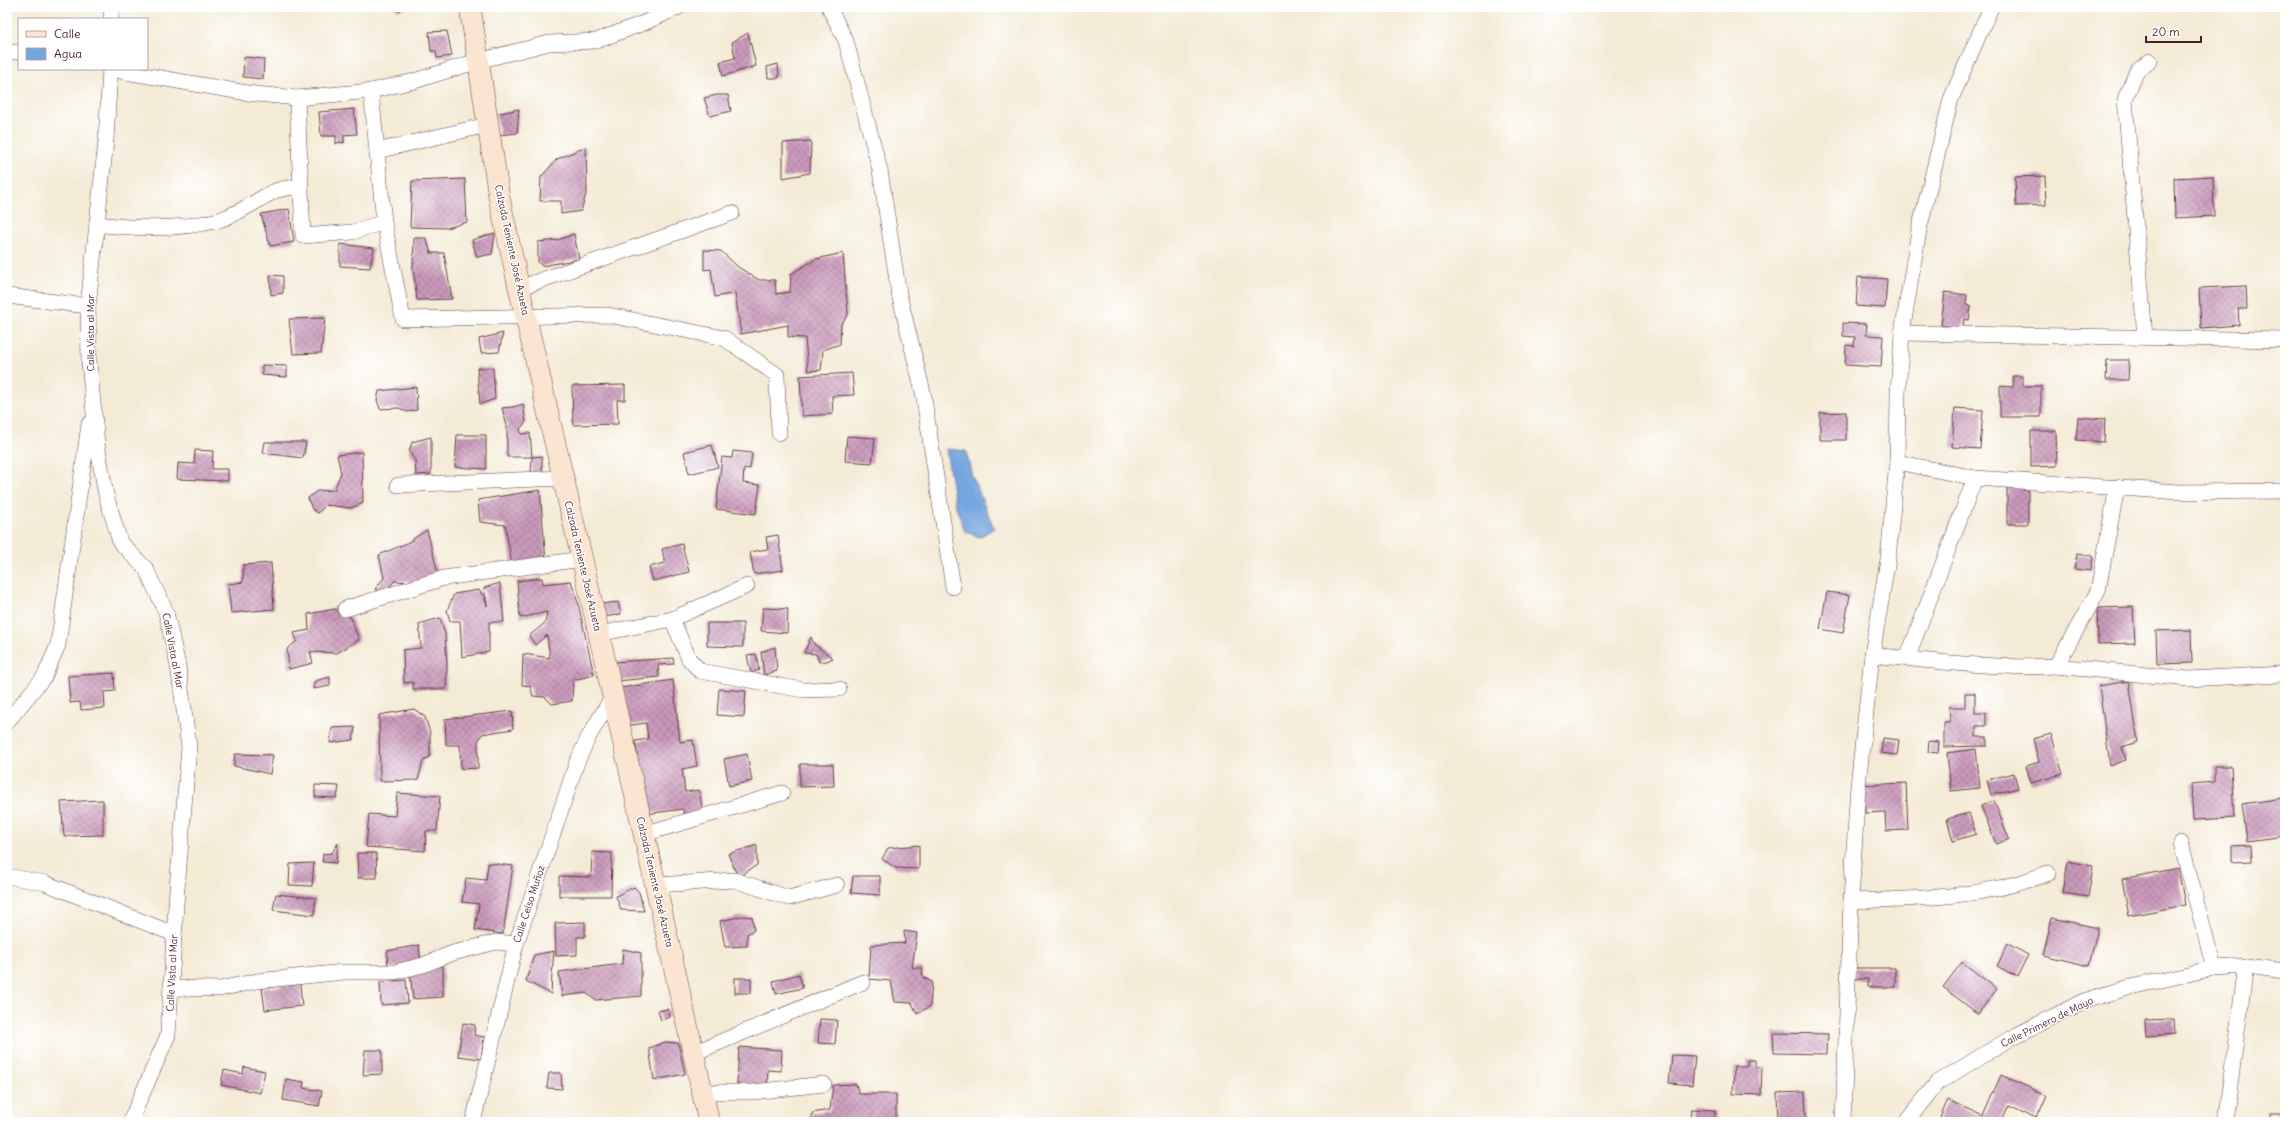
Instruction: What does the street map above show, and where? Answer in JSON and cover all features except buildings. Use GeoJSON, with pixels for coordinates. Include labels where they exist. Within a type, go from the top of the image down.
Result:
{"type":"FeatureCollection","features":[{"type":"Feature","properties":{"kind":"main road","name":"Calzada Teniente José Azueta"},"geometry":{"type":"LineString","coordinates":[[470,7],[499,197],[644,834],[657,885],[709,1122]]}},
{"type":"Feature","properties":{"kind":"street"},"geometry":{"type":"LineString","coordinates":[[111,18],[112,7]]}},
{"type":"Feature","properties":{"kind":"street"},"geometry":{"type":"LineString","coordinates":[[116,70],[247,93],[297,98],[371,91],[414,81],[478,61],[549,43],[596,41],[646,22],[679,7]]}},
{"type":"Feature","properties":{"kind":"street"},"geometry":{"type":"LineString","coordinates":[[829,7],[846,42],[880,170],[899,294],[923,392],[953,587]]}},
{"type":"Feature","properties":{"kind":"street"},"geometry":{"type":"LineString","coordinates":[[1843,1122],[1851,901],[1858,786],[1872,655],[1888,559],[1897,462],[1902,333],[1919,230],[1952,99],[1991,7]]}},
{"type":"Feature","properties":{"kind":"street"},"geometry":{"type":"LineString","coordinates":[[7,52],[18,52]]}},
{"type":"Feature","properties":{"kind":"street"},"geometry":{"type":"LineString","coordinates":[[2145,337],[2125,99],[2137,71],[2150,61]]}},
{"type":"Feature","properties":{"kind":"street","name":"Calle Vista al Mar"},"geometry":{"type":"LineString","coordinates":[[110,70],[106,141],[88,306],[92,401],[97,444],[106,495],[120,542],[146,569],[166,612],[178,666],[189,747],[174,934],[168,1035],[130,1122]]}},
{"type":"Feature","properties":{"kind":"street"},"geometry":{"type":"LineString","coordinates":[[371,91],[384,222],[403,319],[527,318],[608,315],[724,338],[777,375],[779,433]]}},
{"type":"Feature","properties":{"kind":"street"},"geometry":{"type":"LineString","coordinates":[[297,98],[303,236],[353,232],[384,222]]}},
{"type":"Feature","properties":{"kind":"street"},"geometry":{"type":"LineString","coordinates":[[377,151],[487,125]]}},
{"type":"Feature","properties":{"kind":"street"},"geometry":{"type":"LineString","coordinates":[[97,224],[123,228],[180,226],[219,220],[247,208],[274,191],[300,186]]}},
{"type":"Feature","properties":{"kind":"street"},"geometry":{"type":"LineString","coordinates":[[519,288],[732,213]]}},
{"type":"Feature","properties":{"kind":"street"},"geometry":{"type":"LineString","coordinates":[[7,296],[88,306]]}},
{"type":"Feature","properties":{"kind":"street"},"geometry":{"type":"LineString","coordinates":[[1902,333],[2285,340]]}},
{"type":"Feature","properties":{"kind":"street"},"geometry":{"type":"LineString","coordinates":[[7,722],[44,677],[58,645],[92,401]]}},
{"type":"Feature","properties":{"kind":"street"},"geometry":{"type":"LineString","coordinates":[[1897,462],[1975,478],[2179,492],[2285,491]]}},
{"type":"Feature","properties":{"kind":"street"},"geometry":{"type":"LineString","coordinates":[[398,485],[563,478]]}},
{"type":"Feature","properties":{"kind":"street"},"geometry":{"type":"LineString","coordinates":[[1907,659],[1975,478]]}},
{"type":"Feature","properties":{"kind":"street"},"geometry":{"type":"LineString","coordinates":[[2056,666],[2098,591],[2117,487]]}},
{"type":"Feature","properties":{"kind":"street"},"geometry":{"type":"LineString","coordinates":[[345,609],[444,578],[582,559]]}},
{"type":"Feature","properties":{"kind":"street"},"geometry":{"type":"LineString","coordinates":[[599,634],[672,619],[747,586]]}},
{"type":"Feature","properties":{"kind":"street"},"geometry":{"type":"LineString","coordinates":[[672,619],[689,659],[700,671],[803,690],[839,688]]}},
{"type":"Feature","properties":{"kind":"street"},"geometry":{"type":"LineString","coordinates":[[1872,655],[2023,668],[2056,666],[2188,679],[2284,674]]}},
{"type":"Feature","properties":{"kind":"street","name":"Calle Celso Muñoz"},"geometry":{"type":"LineString","coordinates":[[473,1122],[516,944],[577,762],[589,736],[613,696]]}},
{"type":"Feature","properties":{"kind":"street"},"geometry":{"type":"LineString","coordinates":[[644,834],[782,793]]}},
{"type":"Feature","properties":{"kind":"street"},"geometry":{"type":"LineString","coordinates":[[2181,843],[2214,968]]}},
{"type":"Feature","properties":{"kind":"street"},"geometry":{"type":"LineString","coordinates":[[1851,901],[1938,898],[2027,882],[2048,874]]}},
{"type":"Feature","properties":{"kind":"street"},"geometry":{"type":"LineString","coordinates":[[7,876],[45,883],[174,934]]}},
{"type":"Feature","properties":{"kind":"street"},"geometry":{"type":"LineString","coordinates":[[657,885],[734,880],[789,898],[838,885]]}},
{"type":"Feature","properties":{"kind":"street"},"geometry":{"type":"LineString","coordinates":[[171,988],[219,989],[257,981],[344,972],[394,972],[496,942],[516,944]]}},
{"type":"Feature","properties":{"kind":"street"},"geometry":{"type":"LineString","coordinates":[[2225,1122],[2246,966]]}},
{"type":"Feature","properties":{"kind":"street","name":"Calle Primero de Mayo"},"geometry":{"type":"LineString","coordinates":[[1906,1122],[1937,1083],[2011,1038],[2078,1004],[2127,988],[2214,968],[2246,966],[2285,971]]}},
{"type":"Feature","properties":{"kind":"street"},"geometry":{"type":"LineString","coordinates":[[694,1053],[863,982]]}},
{"type":"Feature","properties":{"kind":"street"},"geometry":{"type":"LineString","coordinates":[[703,1092],[753,1092],[824,1084]]}},
{"type":"Feature","properties":{"kind":"water"},"geometry":{"type":"Polygon","coordinates":[[[946,449],[966,451],[972,476],[994,528],[980,537],[965,532],[955,504],[946,449]]]}}]}
